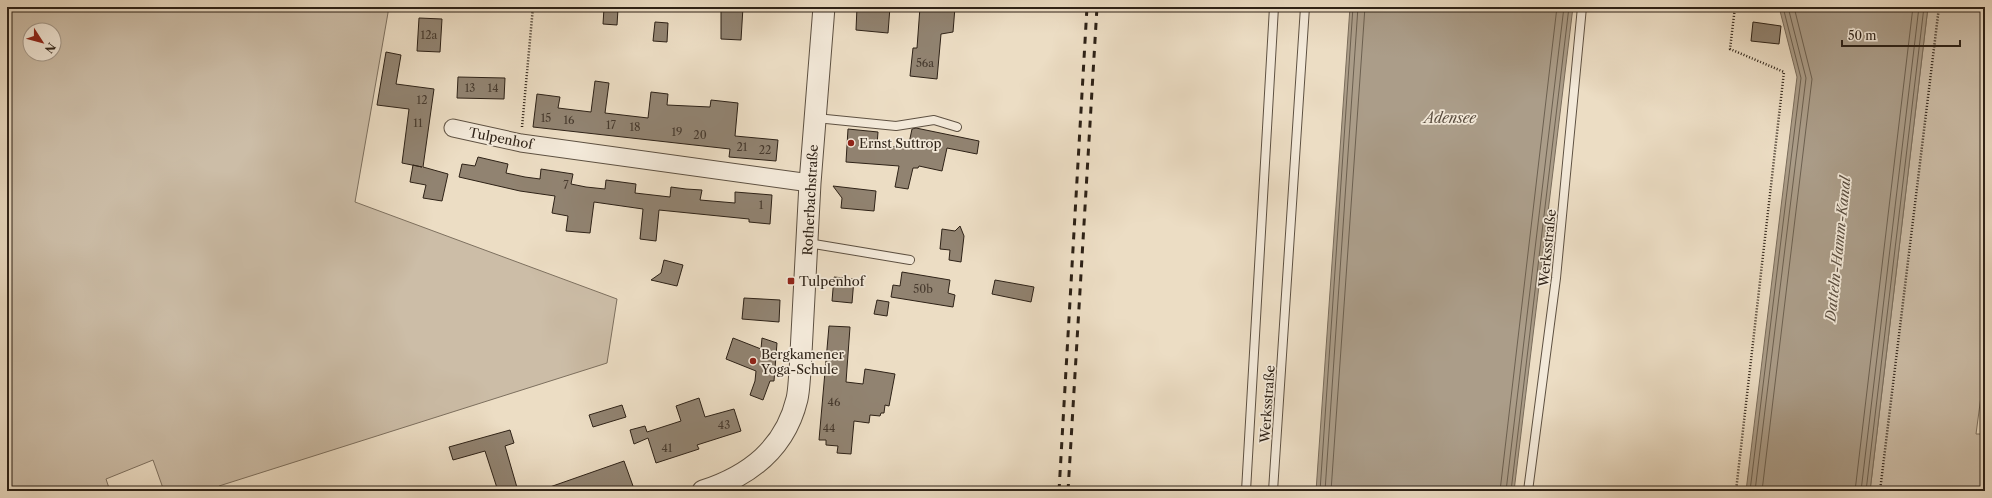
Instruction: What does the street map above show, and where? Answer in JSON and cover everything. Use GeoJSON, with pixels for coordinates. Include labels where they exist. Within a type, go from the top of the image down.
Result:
{"type":"FeatureCollection","features":[{"type":"Feature","properties":{"kind":"street","name":"Rotherbachstraße"},"geometry":{"type":"LineString","coordinates":[[703,491],[733,480],[746,473],[760,461],[782,434],[797,399],[808,243],[810,183],[824,7]]}},
{"type":"Feature","properties":{"kind":"street","name":"Tulpenhof"},"geometry":{"type":"LineString","coordinates":[[453,128],[521,143],[810,183]]}},
{"type":"Feature","properties":{"kind":"lane"},"geometry":{"type":"LineString","coordinates":[[1246,491],[1274,7]]}},
{"type":"Feature","properties":{"kind":"lane","name":"Werksstraße"},"geometry":{"type":"LineString","coordinates":[[1273,491],[1305,7]]}},
{"type":"Feature","properties":{"kind":"lane","name":"Werksstraße"},"geometry":{"type":"LineString","coordinates":[[1528,491],[1556,278],[1582,7]]}},
{"type":"Feature","properties":{"kind":"lane"},"geometry":{"type":"LineString","coordinates":[[815,118],[896,126],[934,120],[957,126]]}},
{"type":"Feature","properties":{"kind":"lane"},"geometry":{"type":"LineString","coordinates":[[808,243],[910,260]]}},
{"type":"Feature","properties":{"kind":"path"},"geometry":{"type":"LineString","coordinates":[[501,7],[533,9],[521,143]]}},
{"type":"Feature","properties":{"kind":"path"},"geometry":{"type":"LineString","coordinates":[[1735,7],[1730,49],[1784,72],[1736,491]]}},
{"type":"Feature","properties":{"kind":"path"},"geometry":{"type":"LineString","coordinates":[[1880,491],[1939,7]]}},
{"type":"Feature","properties":{"kind":"shaded area"},"geometry":{"type":"Polygon","coordinates":[[[7,7],[389,7],[355,202],[617,299],[607,363],[219,486],[220,491],[164,491],[153,460],[106,479],[110,491],[7,491],[7,7]]]}},
{"type":"Feature","properties":{"kind":"shaded area"},"geometry":{"type":"Polygon","coordinates":[[[1928,7],[1985,7],[1985,366],[1976,434],[1985,434],[1985,491],[1870,491],[1928,7]]]}},
{"type":"Feature","properties":{"kind":"water","name":"Adensee"},"geometry":{"type":"Polygon","coordinates":[[[1350,7],[1573,7],[1514,491],[1316,491],[1350,7]]]}},
{"type":"Feature","properties":{"kind":"water","name":"Datteln-Hamm-Kanal"},"geometry":{"type":"Polygon","coordinates":[[[1779,7],[1928,7],[1870,491],[1746,491],[1797,77],[1779,7]]]}},
{"type":"Feature","properties":{"kind":"building"},"geometry":{"type":"Polygon","coordinates":[[[721,7],[743,7],[741,40],[721,39],[721,7]]]}},
{"type":"Feature","properties":{"kind":"building"},"geometry":{"type":"Polygon","coordinates":[[[857,7],[890,7],[888,33],[856,30],[857,7]]]}},
{"type":"Feature","properties":{"kind":"building"},"geometry":{"type":"Polygon","coordinates":[[[920,7],[955,7],[953,32],[941,34],[937,79],[910,76],[913,48],[917,48],[920,7]]]}},
{"type":"Feature","properties":{"kind":"building"},"geometry":{"type":"Polygon","coordinates":[[[604,8],[618,9],[617,25],[603,24],[604,8]]]}},
{"type":"Feature","properties":{"kind":"building"},"geometry":{"type":"Polygon","coordinates":[[[419,18],[442,19],[440,52],[417,51],[419,18]]]}},
{"type":"Feature","properties":{"kind":"building"},"geometry":{"type":"Polygon","coordinates":[[[655,22],[668,23],[667,42],[653,41],[655,22]]]}},
{"type":"Feature","properties":{"kind":"building"},"geometry":{"type":"Polygon","coordinates":[[[1753,22],[1781,26],[1779,44],[1751,41],[1753,22]]]}},
{"type":"Feature","properties":{"kind":"building"},"geometry":{"type":"Polygon","coordinates":[[[386,52],[401,55],[396,84],[434,89],[423,167],[448,174],[442,201],[423,198],[426,185],[410,182],[413,165],[402,163],[409,109],[377,105],[386,52]]]}},
{"type":"Feature","properties":{"kind":"building"},"geometry":{"type":"Polygon","coordinates":[[[458,77],[505,78],[504,99],[457,98],[458,77]]]}},
{"type":"Feature","properties":{"kind":"building"},"geometry":{"type":"Polygon","coordinates":[[[595,81],[609,83],[605,113],[648,118],[651,92],[668,94],[667,105],[710,107],[711,100],[738,103],[735,136],[778,140],[776,161],[729,157],[730,149],[533,127],[537,94],[560,97],[558,108],[591,112],[595,81]]]}},
{"type":"Feature","properties":{"kind":"building"},"geometry":{"type":"Polygon","coordinates":[[[916,128],[979,141],[977,154],[947,148],[942,171],[919,166],[918,168],[913,168],[908,189],[895,187],[899,166],[846,162],[848,129],[878,132],[877,145],[908,148],[912,129],[916,128]]]}},
{"type":"Feature","properties":{"kind":"building"},"geometry":{"type":"Polygon","coordinates":[[[478,157],[508,164],[506,173],[525,177],[540,179],[541,169],[573,174],[571,184],[586,187],[605,189],[606,180],[636,184],[635,193],[670,197],[671,187],[702,190],[700,200],[735,203],[735,192],[772,195],[770,224],[749,222],[749,219],[659,210],[656,241],[640,239],[643,209],[594,202],[590,233],[566,231],[568,216],[552,213],[555,196],[520,191],[459,177],[462,164],[475,166],[478,157]]]}},
{"type":"Feature","properties":{"kind":"building"},"geometry":{"type":"Polygon","coordinates":[[[833,186],[876,191],[874,211],[841,208],[842,198],[833,186]]]}},
{"type":"Feature","properties":{"kind":"building"},"geometry":{"type":"Polygon","coordinates":[[[960,226],[964,236],[961,262],[949,260],[950,250],[940,249],[942,229],[955,231],[960,226]]]}},
{"type":"Feature","properties":{"kind":"building"},"geometry":{"type":"Polygon","coordinates":[[[664,260],[683,265],[677,286],[651,280],[661,273],[664,260]]]}},
{"type":"Feature","properties":{"kind":"building"},"geometry":{"type":"Polygon","coordinates":[[[902,272],[950,280],[948,293],[955,295],[953,307],[891,297],[893,285],[900,286],[902,272]]]}},
{"type":"Feature","properties":{"kind":"building"},"geometry":{"type":"Polygon","coordinates":[[[834,277],[854,279],[852,303],[832,301],[834,277]]]}},
{"type":"Feature","properties":{"kind":"building"},"geometry":{"type":"Polygon","coordinates":[[[995,280],[1034,287],[1031,302],[992,294],[995,280]]]}},
{"type":"Feature","properties":{"kind":"building"},"geometry":{"type":"Polygon","coordinates":[[[744,298],[780,300],[779,322],[742,319],[744,298]]]}},
{"type":"Feature","properties":{"kind":"building"},"geometry":{"type":"Polygon","coordinates":[[[877,300],[889,302],[887,316],[874,314],[877,300]]]}},
{"type":"Feature","properties":{"kind":"building"},"geometry":{"type":"Polygon","coordinates":[[[829,326],[850,327],[846,382],[863,384],[865,369],[895,374],[889,406],[885,405],[884,413],[881,413],[880,416],[870,415],[869,423],[854,421],[851,454],[837,453],[838,446],[826,445],[826,440],[819,440],[829,326]]]}},
{"type":"Feature","properties":{"kind":"building","name":"Bergkamener Yoga-Schule"},"geometry":{"type":"Polygon","coordinates":[[[733,338],[761,349],[762,338],[777,343],[774,381],[770,381],[763,400],[750,395],[755,381],[756,371],[726,359],[733,338]]]}},
{"type":"Feature","properties":{"kind":"building"},"geometry":{"type":"Polygon","coordinates":[[[699,398],[705,417],[734,409],[741,431],[697,445],[699,449],[656,463],[648,438],[634,444],[630,430],[645,426],[647,432],[681,421],[676,406],[699,398]]]}},
{"type":"Feature","properties":{"kind":"building"},"geometry":{"type":"Polygon","coordinates":[[[622,405],[626,417],[593,427],[589,415],[622,405]]]}},
{"type":"Feature","properties":{"kind":"building"},"geometry":{"type":"Polygon","coordinates":[[[510,430],[514,443],[505,446],[518,491],[498,491],[485,451],[453,460],[449,447],[510,430]]]}},
{"type":"Feature","properties":{"kind":"building"},"geometry":{"type":"Polygon","coordinates":[[[624,461],[633,486],[618,491],[548,491],[547,488],[624,461]]]}},
{"type":"Feature","properties":{"kind":"railway"},"geometry":{"type":"LineString","coordinates":[[1059,491],[1087,7]]}},
{"type":"Feature","properties":{"kind":"railway"},"geometry":{"type":"LineString","coordinates":[[1068,491],[1097,7]]}},
{"type":"Feature","properties":{"kind":"place","name":"Ernst Suttrop"},"geometry":{"type":"Point","coordinates":[851,143]}},
{"type":"Feature","properties":{"kind":"place","name":"Tulpenhof"},"geometry":{"type":"Point","coordinates":[791,281]}},
{"type":"Feature","properties":{"kind":"place","name":"Bergkamener Yoga-Schule"},"geometry":{"type":"Point","coordinates":[753,361]}}]}
